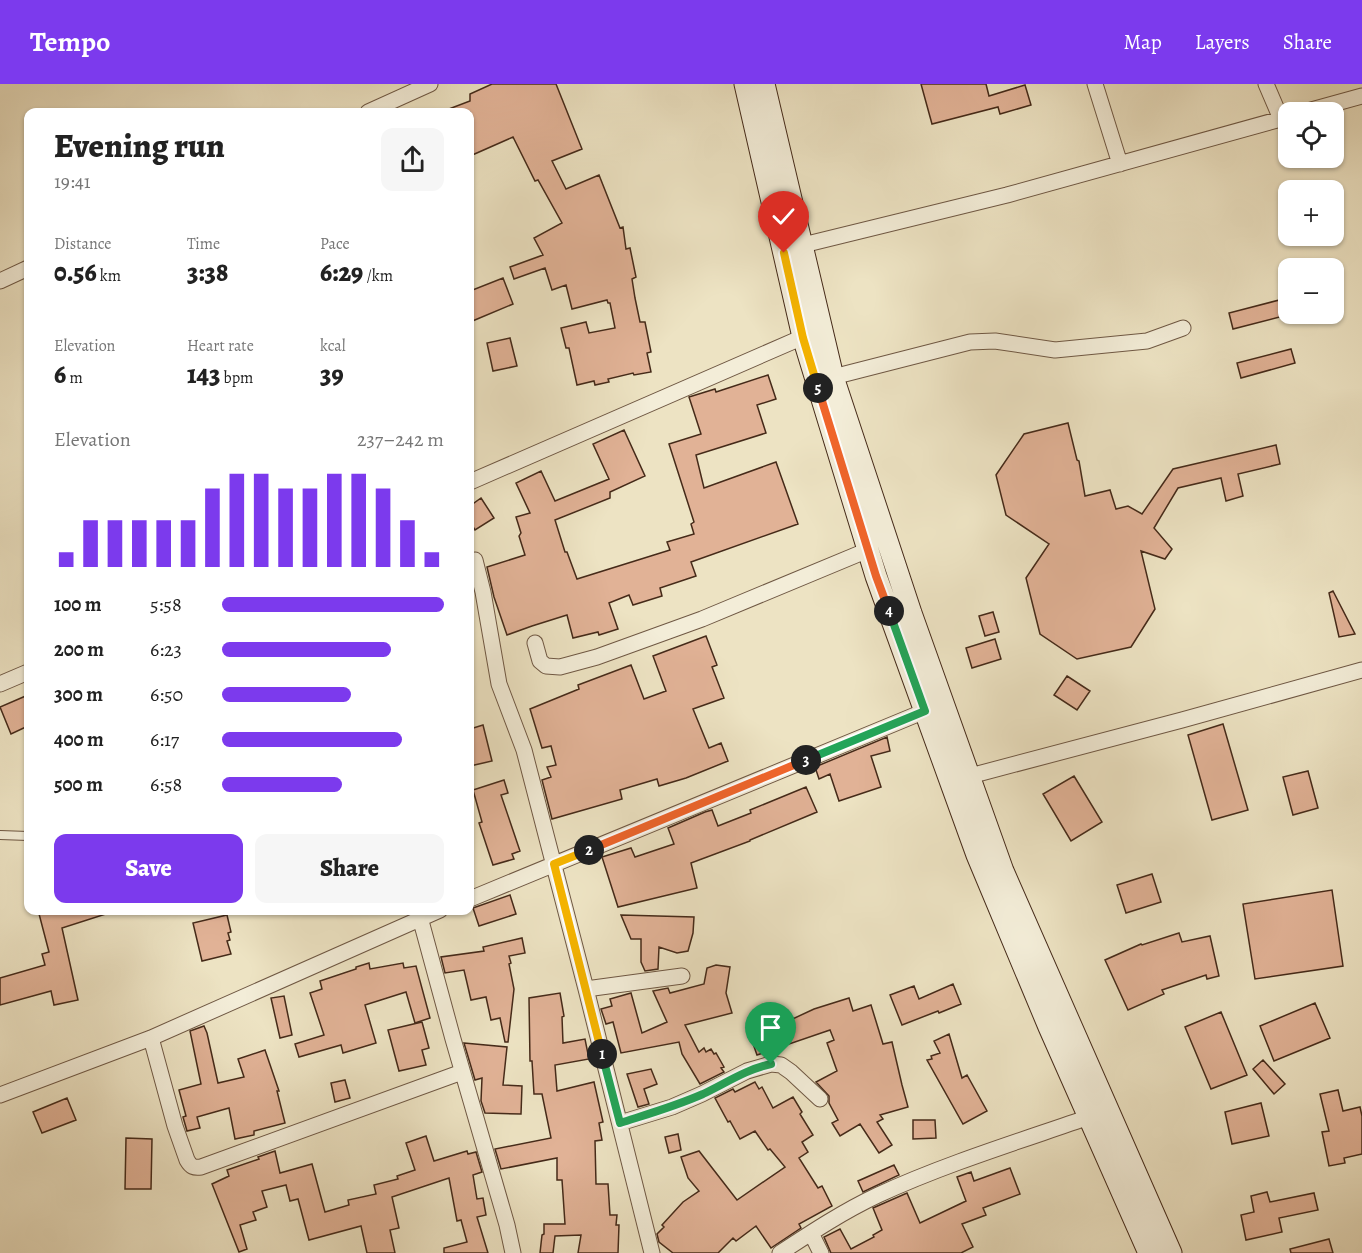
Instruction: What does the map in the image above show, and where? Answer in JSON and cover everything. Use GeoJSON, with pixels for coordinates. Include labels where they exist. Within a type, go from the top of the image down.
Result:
{"type":"FeatureCollection","features":[{"type":"Feature","properties":{"kind":"main road"},"geometry":{"type":"LineString","coordinates":[[745,84],[868,550],[925,711],[961,780],[1003,871],[1171,1253]]}},
{"type":"Feature","properties":{"kind":"main road"},"geometry":{"type":"LineString","coordinates":[[764,84],[803,245],[813,335],[833,377],[911,613],[961,780],[977,855],[1049,1027],[1149,1253]]}},
{"type":"Feature","properties":{"kind":"street"},"geometry":{"type":"LineString","coordinates":[[377,108],[430,84]]}},
{"type":"Feature","properties":{"kind":"street"},"geometry":{"type":"LineString","coordinates":[[1095,84],[1120,164]]}},
{"type":"Feature","properties":{"kind":"street"},"geometry":{"type":"LineString","coordinates":[[1266,84],[1278,105]]}},
{"type":"Feature","properties":{"kind":"street"},"geometry":{"type":"LineString","coordinates":[[1340,102],[1362,96]]}},
{"type":"Feature","properties":{"kind":"street"},"geometry":{"type":"LineString","coordinates":[[803,245],[1007,195],[1278,120]]}},
{"type":"Feature","properties":{"kind":"street"},"geometry":{"type":"LineString","coordinates":[[0,281],[24,270]]}},
{"type":"Feature","properties":{"kind":"street"},"geometry":{"type":"LineString","coordinates":[[833,377],[970,342],[995,341],[1055,350],[1148,341],[1183,328]]}},
{"type":"Feature","properties":{"kind":"street"},"geometry":{"type":"LineString","coordinates":[[474,480],[813,335]]}},
{"type":"Feature","properties":{"kind":"street"},"geometry":{"type":"LineString","coordinates":[[535,643],[540,661],[546,666],[560,667],[576,663],[702,620],[868,550]]}},
{"type":"Feature","properties":{"kind":"street"},"geometry":{"type":"LineString","coordinates":[[475,560],[499,684],[524,750],[652,1253]]}},
{"type":"Feature","properties":{"kind":"street"},"geometry":{"type":"LineString","coordinates":[[961,780],[1362,670]]}},
{"type":"Feature","properties":{"kind":"street"},"geometry":{"type":"LineString","coordinates":[[0,684],[24,674]]}},
{"type":"Feature","properties":{"kind":"street"},"geometry":{"type":"LineString","coordinates":[[474,897],[925,711]]}},
{"type":"Feature","properties":{"kind":"street"},"geometry":{"type":"LineString","coordinates":[[0,1095],[151,1038],[419,915],[513,1253]]}},
{"type":"Feature","properties":{"kind":"street"},"geometry":{"type":"LineString","coordinates":[[586,989],[682,976]]}},
{"type":"Feature","properties":{"kind":"street"},"geometry":{"type":"LineString","coordinates":[[151,1038],[181,1143],[187,1160],[194,1168],[462,1072]]}},
{"type":"Feature","properties":{"kind":"street"},"geometry":{"type":"LineString","coordinates":[[620,1123],[672,1107],[747,1071],[771,1064],[781,1065],[791,1072],[820,1099]]}},
{"type":"Feature","properties":{"kind":"street"},"geometry":{"type":"LineString","coordinates":[[780,1253],[877,1196],[930,1173],[1089,1117]]}},
{"type":"Feature","properties":{"kind":"street"},"geometry":{"type":"LineString","coordinates":[[811,1233],[821,1253]]}},
{"type":"Feature","properties":{"kind":"lane"},"geometry":{"type":"LineString","coordinates":[[0,835],[24,835]]}},
{"type":"Feature","properties":{"kind":"building"},"geometry":{"type":"Polygon","coordinates":[[[492,84],[556,84],[582,149],[552,161],[566,189],[599,175],[620,228],[623,227],[626,249],[630,248],[636,277],[632,279],[635,298],[640,322],[645,322],[651,352],[647,353],[651,372],[634,375],[633,373],[608,379],[609,382],[595,385],[594,381],[577,385],[569,348],[566,348],[561,328],[586,322],[589,333],[615,328],[610,303],[607,300],[572,309],[566,285],[552,290],[545,268],[514,279],[510,267],[543,255],[534,238],[562,223],[538,180],[535,181],[513,137],[474,154],[474,108],[452,108],[470,101],[470,94],[492,84]]]}},
{"type":"Feature","properties":{"kind":"building"},"geometry":{"type":"Polygon","coordinates":[[[921,84],[986,84],[989,96],[1025,85],[1031,105],[1000,114],[998,107],[932,124],[921,84]]]}},
{"type":"Feature","properties":{"kind":"building"},"geometry":{"type":"Polygon","coordinates":[[[503,278],[513,304],[474,320],[474,289],[503,278]]]}},
{"type":"Feature","properties":{"kind":"building"},"geometry":{"type":"Polygon","coordinates":[[[1278,300],[1278,317],[1233,329],[1229,313],[1278,300]]]}},
{"type":"Feature","properties":{"kind":"building"},"geometry":{"type":"Polygon","coordinates":[[[510,338],[517,366],[493,371],[487,343],[510,338]]]}},
{"type":"Feature","properties":{"kind":"building"},"geometry":{"type":"Polygon","coordinates":[[[1291,349],[1295,363],[1241,378],[1237,363],[1291,349]]]}},
{"type":"Feature","properties":{"kind":"building"},"geometry":{"type":"Polygon","coordinates":[[[768,375],[776,399],[757,405],[766,433],[696,455],[704,488],[776,462],[798,524],[691,562],[696,576],[660,588],[662,596],[633,605],[629,595],[609,603],[618,629],[599,635],[598,632],[573,638],[567,615],[507,635],[487,567],[525,555],[516,517],[530,513],[516,483],[541,471],[555,501],[609,479],[593,444],[624,430],[645,476],[610,492],[610,498],[555,520],[565,552],[567,552],[577,579],[670,550],[667,542],[694,534],[691,524],[694,522],[669,444],[701,434],[689,397],[715,389],[716,392],[768,375]]]}},
{"type":"Feature","properties":{"kind":"building"},"geometry":{"type":"Polygon","coordinates":[[[1068,423],[1079,461],[1085,496],[1110,490],[1116,509],[1128,506],[1142,514],[1173,469],[1276,445],[1280,464],[1238,474],[1243,496],[1226,501],[1221,478],[1178,488],[1154,528],[1172,549],[1165,559],[1141,551],[1155,609],[1131,647],[1077,659],[1040,634],[1026,578],[1049,544],[1006,515],[996,475],[1024,434],[1068,423]]]}},
{"type":"Feature","properties":{"kind":"building"},"geometry":{"type":"Polygon","coordinates":[[[481,498],[494,518],[475,530],[474,528],[474,503],[481,498]]]}},
{"type":"Feature","properties":{"kind":"building"},"geometry":{"type":"Polygon","coordinates":[[[1333,591],[1355,634],[1339,637],[1329,593],[1333,591]]]}},
{"type":"Feature","properties":{"kind":"building"},"geometry":{"type":"Polygon","coordinates":[[[993,612],[999,632],[985,636],[979,616],[993,612]]]}},
{"type":"Feature","properties":{"kind":"building"},"geometry":{"type":"Polygon","coordinates":[[[706,636],[717,665],[712,667],[724,698],[693,709],[709,748],[721,743],[728,761],[659,786],[657,779],[620,790],[622,799],[552,819],[542,780],[551,777],[547,767],[556,765],[551,746],[542,748],[530,709],[579,689],[578,685],[631,665],[644,699],[666,691],[653,656],[706,636]]]}},
{"type":"Feature","properties":{"kind":"building"},"geometry":{"type":"Polygon","coordinates":[[[995,639],[1001,659],[972,668],[966,648],[995,639]]]}},
{"type":"Feature","properties":{"kind":"building"},"geometry":{"type":"Polygon","coordinates":[[[1067,676],[1090,691],[1077,710],[1054,695],[1067,676]]]}},
{"type":"Feature","properties":{"kind":"building"},"geometry":{"type":"Polygon","coordinates":[[[24,697],[24,728],[11,734],[0,707],[24,697]]]}},
{"type":"Feature","properties":{"kind":"building"},"geometry":{"type":"Polygon","coordinates":[[[1223,724],[1248,810],[1212,820],[1188,735],[1223,724]]]}},
{"type":"Feature","properties":{"kind":"building"},"geometry":{"type":"Polygon","coordinates":[[[483,725],[492,761],[474,765],[474,728],[483,725]]]}},
{"type":"Feature","properties":{"kind":"building"},"geometry":{"type":"Polygon","coordinates":[[[887,737],[890,751],[871,756],[881,787],[839,801],[830,774],[819,779],[815,767],[887,737]]]}},
{"type":"Feature","properties":{"kind":"building"},"geometry":{"type":"Polygon","coordinates":[[[1308,771],[1318,808],[1293,815],[1283,777],[1308,771]]]}},
{"type":"Feature","properties":{"kind":"building"},"geometry":{"type":"Polygon","coordinates":[[[1074,776],[1102,822],[1071,841],[1043,794],[1074,776]]]}},
{"type":"Feature","properties":{"kind":"building"},"geometry":{"type":"Polygon","coordinates":[[[504,780],[508,793],[501,795],[520,851],[512,854],[514,859],[493,865],[479,823],[482,822],[474,790],[504,780]]]}},
{"type":"Feature","properties":{"kind":"building"},"geometry":{"type":"Polygon","coordinates":[[[806,787],[817,812],[691,863],[697,888],[618,907],[602,857],[631,848],[635,857],[674,844],[668,828],[705,812],[712,810],[718,826],[806,787]]]}},
{"type":"Feature","properties":{"kind":"building"},"geometry":{"type":"Polygon","coordinates":[[[1152,874],[1161,902],[1126,913],[1117,885],[1152,874]]]}},
{"type":"Feature","properties":{"kind":"building"},"geometry":{"type":"Polygon","coordinates":[[[1332,890],[1343,966],[1255,979],[1243,904],[1332,890]]]}},
{"type":"Feature","properties":{"kind":"building"},"geometry":{"type":"Polygon","coordinates":[[[510,895],[516,914],[479,926],[474,908],[510,895]]]}},
{"type":"Feature","properties":{"kind":"building"},"geometry":{"type":"Polygon","coordinates":[[[39,915],[103,915],[62,928],[78,1000],[54,1005],[51,991],[0,1005],[0,978],[45,965],[42,954],[49,952],[39,915]]]}},
{"type":"Feature","properties":{"kind":"building"},"geometry":{"type":"Polygon","coordinates":[[[227,915],[231,932],[228,933],[230,940],[227,941],[231,954],[202,961],[193,923],[227,915]]]}},
{"type":"Feature","properties":{"kind":"building"},"geometry":{"type":"Polygon","coordinates":[[[621,915],[694,917],[688,951],[677,953],[659,947],[658,969],[645,971],[641,962],[641,939],[631,939],[621,915]]]}},
{"type":"Feature","properties":{"kind":"building"},"geometry":{"type":"Polygon","coordinates":[[[1179,933],[1182,942],[1210,936],[1219,976],[1207,979],[1206,975],[1162,990],[1164,994],[1128,1010],[1105,960],[1141,944],[1179,933]]]}},
{"type":"Feature","properties":{"kind":"building"},"geometry":{"type":"Polygon","coordinates":[[[522,938],[525,953],[509,956],[514,989],[508,1042],[505,1042],[500,1018],[491,1020],[486,997],[471,1000],[464,970],[445,973],[441,957],[484,951],[483,947],[522,938]]]}},
{"type":"Feature","properties":{"kind":"building"},"geometry":{"type":"Polygon","coordinates":[[[369,963],[370,969],[403,963],[404,968],[416,966],[430,1018],[415,1023],[406,992],[365,1005],[376,1043],[343,1053],[341,1045],[299,1057],[295,1044],[324,1035],[310,993],[322,989],[320,981],[369,963]]]}},
{"type":"Feature","properties":{"kind":"building"},"geometry":{"type":"Polygon","coordinates":[[[716,965],[730,967],[726,993],[732,1013],[685,1025],[699,1052],[704,1048],[706,1052],[711,1049],[714,1054],[716,1053],[724,1067],[721,1068],[724,1072],[700,1084],[682,1054],[679,1042],[621,1053],[613,1022],[606,1024],[601,1009],[612,1006],[610,999],[631,993],[642,1033],[667,1022],[653,991],[668,988],[670,993],[704,984],[707,968],[716,965]]]}},
{"type":"Feature","properties":{"kind":"building"},"geometry":{"type":"Polygon","coordinates":[[[953,984],[961,1004],[902,1025],[890,995],[914,986],[919,999],[953,984]]]}},
{"type":"Feature","properties":{"kind":"building"},"geometry":{"type":"Polygon","coordinates":[[[560,993],[564,1016],[562,1017],[563,1043],[585,1039],[589,1059],[555,1065],[557,1091],[594,1082],[603,1122],[599,1123],[602,1140],[595,1141],[596,1184],[608,1184],[610,1215],[617,1215],[616,1225],[619,1225],[618,1253],[578,1253],[581,1235],[555,1236],[553,1253],[540,1253],[544,1224],[565,1224],[562,1180],[557,1180],[557,1158],[501,1169],[495,1149],[551,1138],[542,1094],[534,1094],[532,1061],[530,1061],[529,998],[560,993]]]}},
{"type":"Feature","properties":{"kind":"building"},"geometry":{"type":"Polygon","coordinates":[[[284,996],[292,1035],[280,1038],[271,998],[284,996]]]}},
{"type":"Feature","properties":{"kind":"building"},"geometry":{"type":"Polygon","coordinates":[[[849,998],[853,1011],[871,1005],[883,1044],[892,1042],[908,1107],[880,1115],[883,1119],[877,1122],[892,1145],[879,1153],[860,1124],[840,1136],[832,1123],[838,1120],[829,1103],[829,1096],[816,1082],[837,1071],[827,1043],[834,1040],[830,1030],[757,1055],[750,1035],[814,1009],[849,998]]]}},
{"type":"Feature","properties":{"kind":"building"},"geometry":{"type":"Polygon","coordinates":[[[1315,1003],[1330,1038],[1274,1061],[1260,1026],[1315,1003]]]}},
{"type":"Feature","properties":{"kind":"building"},"geometry":{"type":"Polygon","coordinates":[[[1221,1012],[1247,1075],[1211,1089],[1185,1027],[1221,1012]]]}},
{"type":"Feature","properties":{"kind":"building"},"geometry":{"type":"Polygon","coordinates":[[[422,1022],[429,1048],[422,1050],[426,1065],[399,1071],[388,1030],[422,1022]]]}},
{"type":"Feature","properties":{"kind":"building"},"geometry":{"type":"Polygon","coordinates":[[[204,1026],[218,1083],[244,1077],[238,1059],[265,1050],[279,1091],[277,1091],[285,1123],[254,1131],[254,1135],[235,1139],[229,1108],[197,1117],[200,1128],[187,1131],[183,1117],[186,1116],[179,1090],[201,1084],[190,1031],[204,1026]]]}},
{"type":"Feature","properties":{"kind":"building"},"geometry":{"type":"Polygon","coordinates":[[[949,1034],[962,1078],[967,1075],[987,1111],[963,1124],[927,1060],[940,1053],[934,1041],[949,1034]]]}},
{"type":"Feature","properties":{"kind":"building"},"geometry":{"type":"Polygon","coordinates":[[[464,1043],[507,1047],[503,1085],[522,1086],[521,1114],[485,1113],[481,1101],[482,1078],[475,1080],[464,1043]]]}},
{"type":"Feature","properties":{"kind":"building"},"geometry":{"type":"Polygon","coordinates":[[[1263,1060],[1285,1084],[1274,1094],[1253,1069],[1263,1060]]]}},
{"type":"Feature","properties":{"kind":"building"},"geometry":{"type":"Polygon","coordinates":[[[651,1069],[657,1084],[644,1089],[649,1104],[638,1107],[627,1074],[651,1069]]]}},
{"type":"Feature","properties":{"kind":"building"},"geometry":{"type":"Polygon","coordinates":[[[345,1080],[350,1098],[335,1102],[331,1083],[345,1080]]]}},
{"type":"Feature","properties":{"kind":"building"},"geometry":{"type":"Polygon","coordinates":[[[755,1082],[759,1089],[762,1087],[773,1108],[793,1097],[813,1135],[802,1142],[808,1152],[799,1158],[818,1188],[822,1186],[832,1206],[799,1224],[801,1228],[771,1248],[756,1226],[736,1241],[733,1238],[718,1253],[673,1253],[659,1242],[657,1234],[683,1202],[699,1191],[688,1178],[681,1157],[699,1151],[737,1200],[785,1167],[770,1149],[768,1150],[755,1131],[740,1139],[715,1098],[733,1089],[735,1092],[755,1082]]]}},
{"type":"Feature","properties":{"kind":"building"},"geometry":{"type":"Polygon","coordinates":[[[1338,1090],[1343,1111],[1360,1107],[1362,1154],[1344,1158],[1345,1163],[1329,1166],[1322,1132],[1329,1131],[1320,1094],[1338,1090]]]}},
{"type":"Feature","properties":{"kind":"building"},"geometry":{"type":"Polygon","coordinates":[[[67,1098],[76,1120],[42,1133],[33,1112],[67,1098]]]}},
{"type":"Feature","properties":{"kind":"building"},"geometry":{"type":"Polygon","coordinates":[[[1261,1103],[1269,1136],[1232,1144],[1225,1112],[1261,1103]]]}},
{"type":"Feature","properties":{"kind":"building"},"geometry":{"type":"Polygon","coordinates":[[[913,1120],[935,1120],[936,1138],[913,1139],[913,1120]]]}},
{"type":"Feature","properties":{"kind":"building"},"geometry":{"type":"Polygon","coordinates":[[[678,1134],[681,1150],[669,1153],[665,1137],[678,1134]]]}},
{"type":"Feature","properties":{"kind":"building"},"geometry":{"type":"Polygon","coordinates":[[[426,1136],[434,1161],[467,1151],[468,1154],[476,1152],[482,1172],[473,1175],[477,1199],[483,1198],[486,1215],[477,1217],[488,1253],[444,1253],[444,1248],[467,1242],[461,1220],[457,1221],[449,1178],[392,1197],[399,1228],[390,1230],[395,1253],[367,1253],[361,1226],[309,1240],[298,1199],[290,1201],[286,1185],[262,1191],[267,1207],[253,1212],[256,1220],[240,1225],[247,1249],[239,1252],[212,1184],[229,1176],[227,1170],[275,1151],[280,1173],[312,1164],[325,1212],[349,1205],[348,1200],[376,1194],[374,1185],[398,1179],[397,1176],[415,1170],[406,1143],[426,1136]]]}},
{"type":"Feature","properties":{"kind":"building"},"geometry":{"type":"Polygon","coordinates":[[[126,1138],[152,1139],[151,1189],[125,1189],[126,1138]]]}},
{"type":"Feature","properties":{"kind":"building"},"geometry":{"type":"Polygon","coordinates":[[[894,1165],[899,1175],[863,1192],[858,1181],[894,1165]]]}},
{"type":"Feature","properties":{"kind":"building"},"geometry":{"type":"Polygon","coordinates":[[[1010,1168],[1020,1194],[983,1208],[986,1215],[962,1224],[973,1247],[961,1253],[831,1253],[824,1237],[840,1229],[851,1249],[882,1230],[873,1208],[907,1193],[920,1223],[966,1201],[957,1177],[971,1172],[974,1181],[1010,1168]]]}},
{"type":"Feature","properties":{"kind":"building"},"geometry":{"type":"Polygon","coordinates":[[[1267,1192],[1270,1202],[1314,1193],[1318,1210],[1279,1218],[1282,1232],[1246,1240],[1241,1215],[1254,1212],[1251,1196],[1267,1192]]]}},
{"type":"Feature","properties":{"kind":"building"},"geometry":{"type":"Polygon","coordinates":[[[1329,1239],[1333,1253],[1291,1253],[1290,1249],[1329,1239]]]}},
{"type":"Feature","properties":{"kind":"route"},"geometry":{"type":"LineString","coordinates":[[771,1064],[747,1071],[672,1107],[620,1123],[554,864],[925,711],[876,576],[803,338],[784,253]]}}]}
